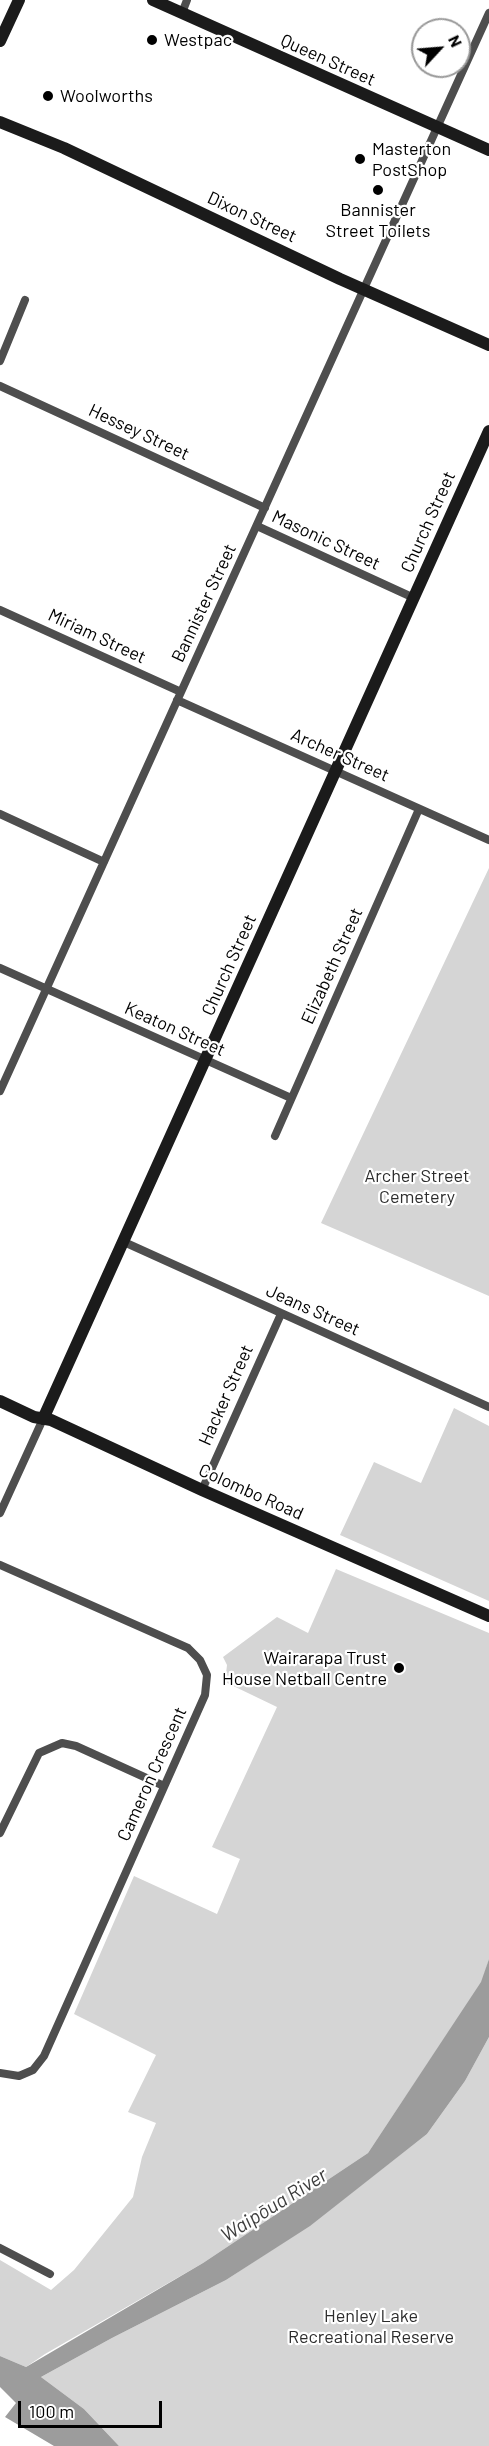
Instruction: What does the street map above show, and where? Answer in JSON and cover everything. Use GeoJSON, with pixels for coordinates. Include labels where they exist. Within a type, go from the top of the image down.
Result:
{"type":"FeatureCollection","features":[{"type":"Feature","properties":{"kind":"street"},"geometry":{"type":"LineString","coordinates":[[0,41],[19,0]]}},
{"type":"Feature","properties":{"kind":"street","name":"Queen Street"},"geometry":{"type":"LineString","coordinates":[[153,0],[489,150]]}},
{"type":"Feature","properties":{"kind":"street"},"geometry":{"type":"LineString","coordinates":[[182,13],[187,0]]}},
{"type":"Feature","properties":{"kind":"street","name":"Bannister Street"},"geometry":{"type":"LineString","coordinates":[[0,1091],[489,13]]}},
{"type":"Feature","properties":{"kind":"street","name":"Dixon Street"},"geometry":{"type":"LineString","coordinates":[[0,122],[64,148],[364,290],[489,345]]}},
{"type":"Feature","properties":{"kind":"street"},"geometry":{"type":"LineString","coordinates":[[0,361],[25,300]]}},
{"type":"Feature","properties":{"kind":"street","name":"Hessey Street"},"geometry":{"type":"LineString","coordinates":[[0,386],[265,508]]}},
{"type":"Feature","properties":{"kind":"street","name":"Church Street"},"geometry":{"type":"LineString","coordinates":[[0,1514],[489,431]]}},
{"type":"Feature","properties":{"kind":"street","name":"Masonic Street"},"geometry":{"type":"LineString","coordinates":[[257,526],[414,598]]}},
{"type":"Feature","properties":{"kind":"street","name":"Miriam Street"},"geometry":{"type":"LineString","coordinates":[[0,610],[179,696]]}},
{"type":"Feature","properties":{"kind":"street","name":"Archer Street"},"geometry":{"type":"LineString","coordinates":[[179,696],[336,771],[489,840]]}},
{"type":"Feature","properties":{"kind":"street","name":"Elizabeth Street"},"geometry":{"type":"LineString","coordinates":[[274,1136],[419,809]]}},
{"type":"Feature","properties":{"kind":"street"},"geometry":{"type":"LineString","coordinates":[[0,814],[104,862]]}},
{"type":"Feature","properties":{"kind":"street","name":"Keaton Street"},"geometry":{"type":"LineString","coordinates":[[0,968],[291,1098]]}},
{"type":"Feature","properties":{"kind":"street","name":"Jeans Street"},"geometry":{"type":"LineString","coordinates":[[124,1242],[489,1407]]}},
{"type":"Feature","properties":{"kind":"street","name":"Hacker Street"},"geometry":{"type":"LineString","coordinates":[[202,1490],[280,1314]]}},
{"type":"Feature","properties":{"kind":"street","name":"Colombo Road"},"geometry":{"type":"LineString","coordinates":[[0,1401],[43,1419],[51,1420],[202,1490],[489,1616]]}},
{"type":"Feature","properties":{"kind":"street","name":"Cameron Crescent"},"geometry":{"type":"LineString","coordinates":[[0,1565],[188,1648],[200,1660],[207,1675],[205,1695],[44,2056],[33,2070],[19,2076],[0,2073]]}},
{"type":"Feature","properties":{"kind":"street"},"geometry":{"type":"LineString","coordinates":[[0,1833],[39,1753],[62,1743],[76,1746],[164,1786]]}},
{"type":"Feature","properties":{"kind":"street"},"geometry":{"type":"LineString","coordinates":[[0,2248],[50,2274]]}},
{"type":"Feature","properties":{"kind":"green space","name":"Archer Street Cemetery"},"geometry":{"type":"Polygon","coordinates":[[[489,868],[489,1296],[321,1223],[489,868]]]}},
{"type":"Feature","properties":{"kind":"green space"},"geometry":{"type":"Polygon","coordinates":[[[454,1408],[489,1426],[489,1601],[340,1535],[374,1462],[421,1483],[454,1408]]]}},
{"type":"Feature","properties":{"kind":"green space"},"geometry":{"type":"Polygon","coordinates":[[[336,1569],[489,1633],[489,1959],[482,1982],[368,2153],[203,2263],[26,2367],[0,2356],[0,2260],[51,2290],[74,2270],[133,2197],[142,2157],[156,2123],[128,2112],[156,2055],[74,2014],[134,1876],[217,1914],[240,1859],[212,1847],[277,1707],[225,1682],[227,1665],[223,1657],[277,1617],[308,1633],[336,1569]]]}},
{"type":"Feature","properties":{"kind":"green space","name":"Henley Lake Recreational Reserve"},"geometry":{"type":"Polygon","coordinates":[[[489,2037],[489,2446],[119,2446],[84,2409],[41,2377],[226,2280],[310,2225],[427,2134],[465,2081],[489,2037]]]}},
{"type":"Feature","properties":{"kind":"shaded area"},"geometry":{"type":"Polygon","coordinates":[[[489,1959],[489,2037],[465,2081],[427,2134],[310,2226],[226,2280],[41,2377],[84,2409],[119,2446],[54,2446],[5,2417],[16,2403],[0,2387],[0,2356],[26,2367],[203,2263],[368,2153],[481,1982],[489,1959]]]}},
{"type":"Feature","properties":{"kind":"place","name":"Westpac"},"geometry":{"type":"Point","coordinates":[152,40]}},
{"type":"Feature","properties":{"kind":"place","name":"Woolworths"},"geometry":{"type":"Point","coordinates":[48,96]}},
{"type":"Feature","properties":{"kind":"place","name":"Masterton PostShop"},"geometry":{"type":"Point","coordinates":[360,159]}},
{"type":"Feature","properties":{"kind":"place","name":"Bannister Street Toilets"},"geometry":{"type":"Point","coordinates":[378,190]}},
{"type":"Feature","properties":{"kind":"place","name":"Wairarapa Trust House Netball Centre"},"geometry":{"type":"Point","coordinates":[399,1668]}},
{"type":"Feature","properties":{"kind":"water label","name":"Waipōua River"},"geometry":{"type":"Point","coordinates":[274,2205]}}]}
